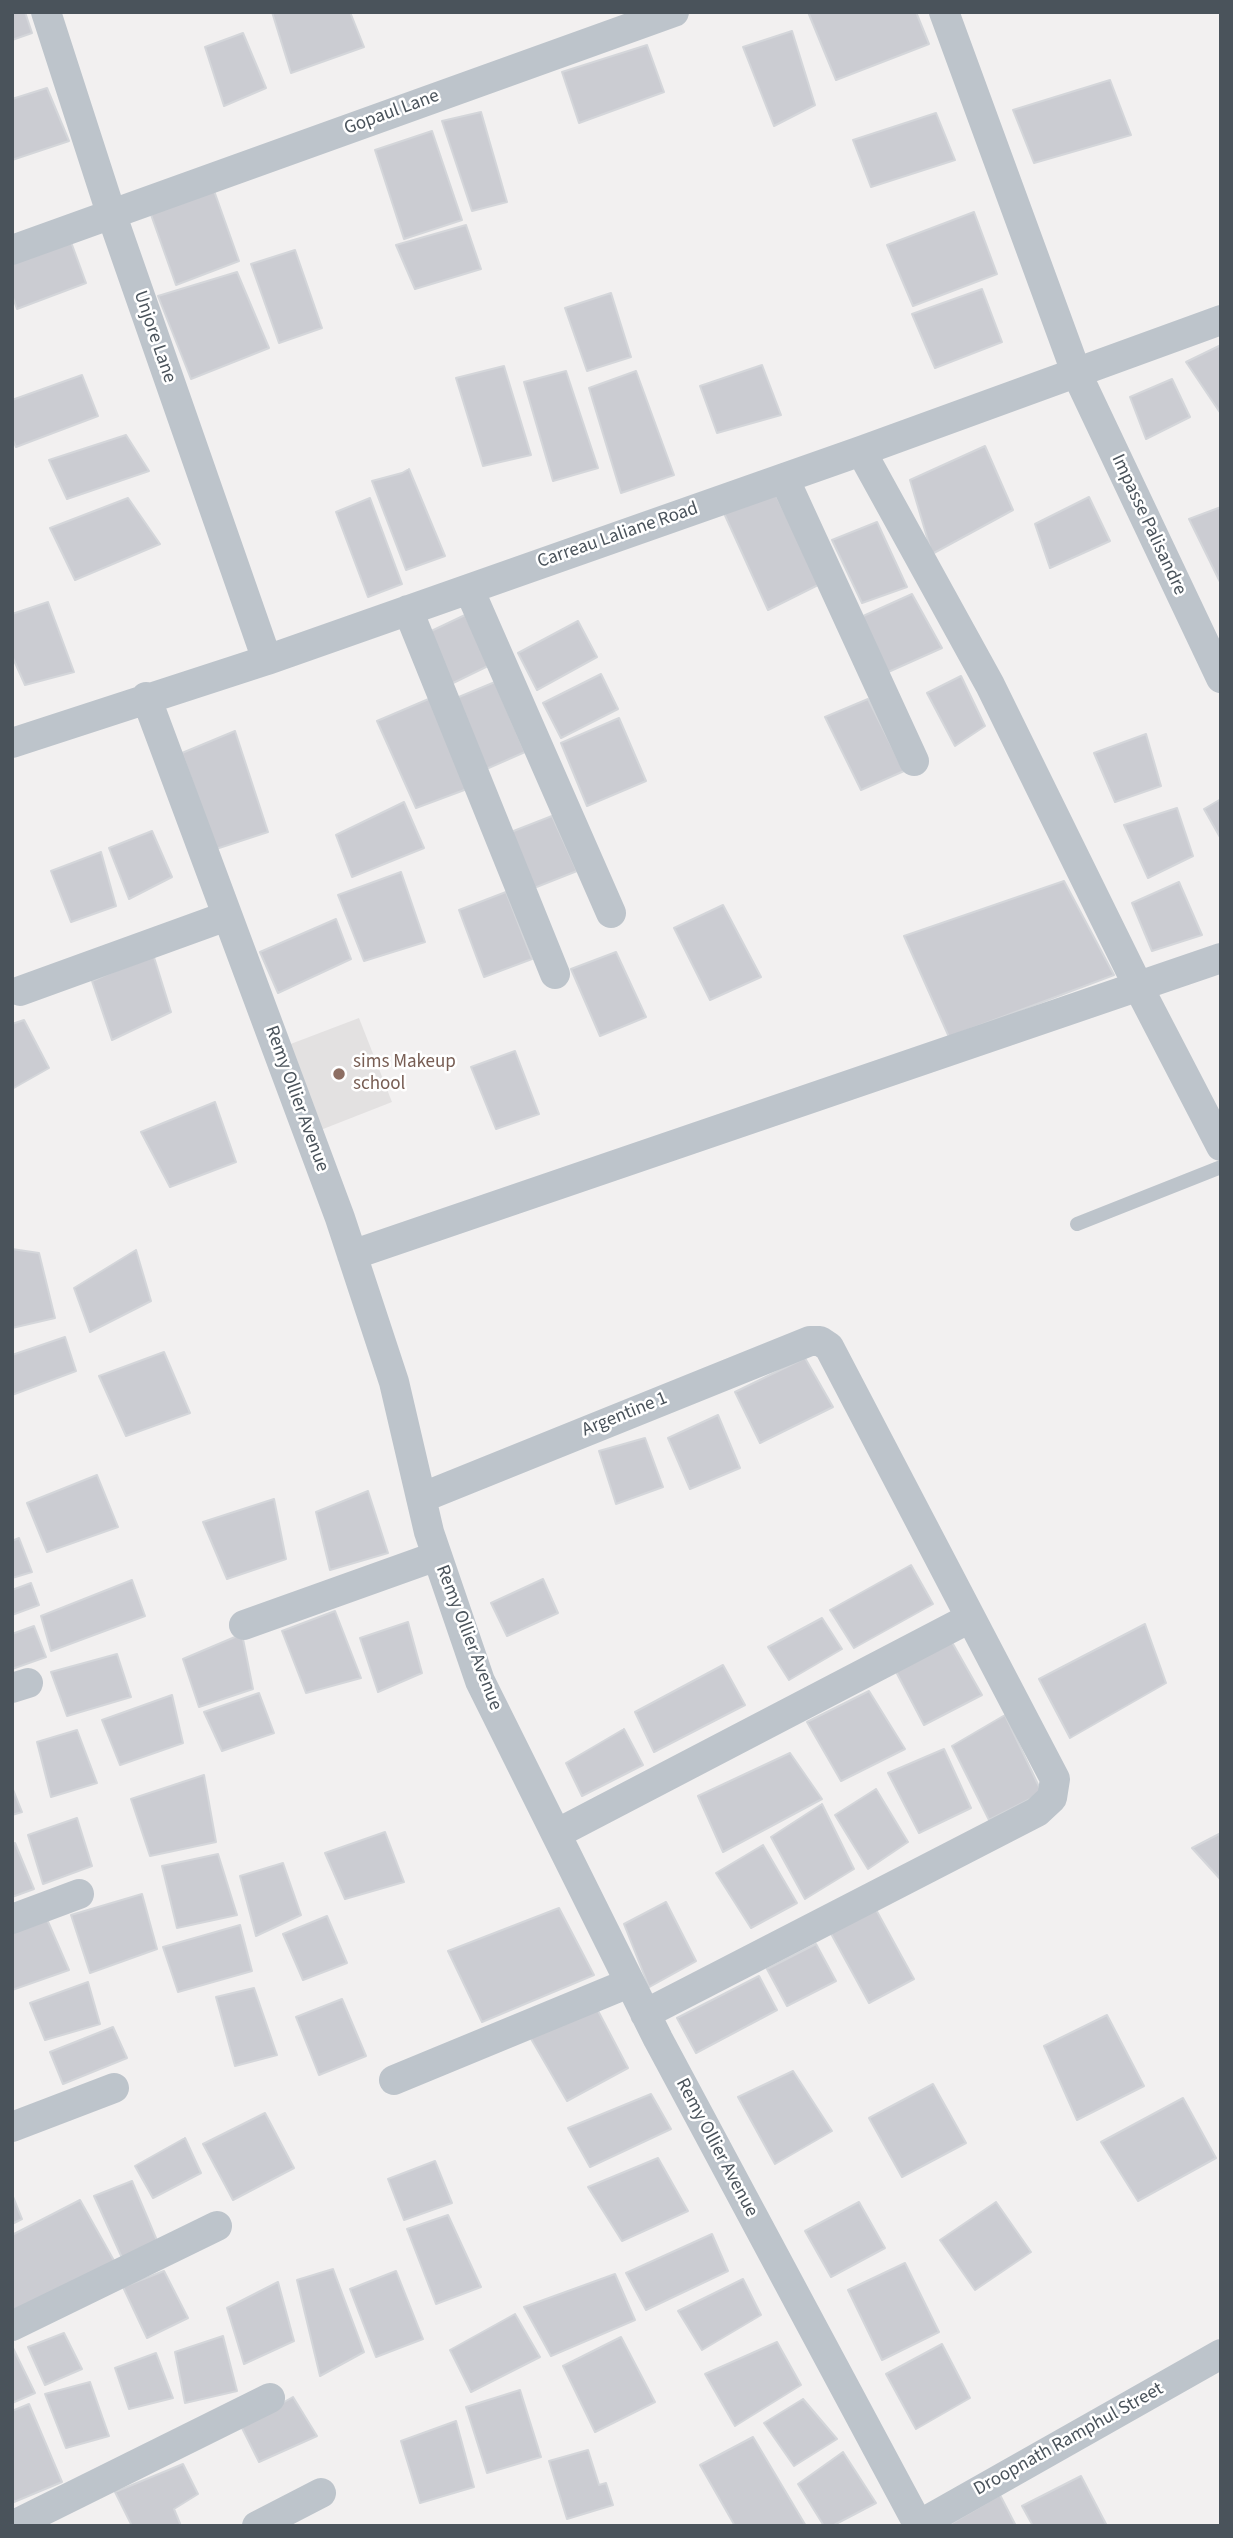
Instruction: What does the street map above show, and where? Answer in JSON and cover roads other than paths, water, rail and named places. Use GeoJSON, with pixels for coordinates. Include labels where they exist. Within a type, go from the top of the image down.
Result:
{"type":"FeatureCollection","features":[{"type":"Feature","properties":{"kind":"street","name":"Unjore Lane"},"geometry":{"type":"LineString","coordinates":[[46,12],[111,213],[267,660]]}},
{"type":"Feature","properties":{"kind":"street","name":"Gopaul Lane"},"geometry":{"type":"LineString","coordinates":[[12,250],[674,12]]}},
{"type":"Feature","properties":{"kind":"street","name":"Impasse Palisandre"},"geometry":{"type":"LineString","coordinates":[[944,12],[1076,372],[1221,678]]}},
{"type":"Feature","properties":{"kind":"street","name":"Carreau Laliane Road"},"geometry":{"type":"LineString","coordinates":[[12,743],[146,697],[267,660],[861,451],[1221,320]]}},
{"type":"Feature","properties":{"kind":"street"},"geometry":{"type":"LineString","coordinates":[[861,451],[990,685],[1139,988],[1221,1146]]}},
{"type":"Feature","properties":{"kind":"street"},"geometry":{"type":"LineString","coordinates":[[784,478],[914,761]]}},
{"type":"Feature","properties":{"kind":"street"},"geometry":{"type":"LineString","coordinates":[[469,589],[611,913]]}},
{"type":"Feature","properties":{"kind":"street"},"geometry":{"type":"LineString","coordinates":[[408,610],[555,974]]}},
{"type":"Feature","properties":{"kind":"street","name":"Remy Ollier Avenue"},"geometry":{"type":"LineString","coordinates":[[146,697],[352,1255],[394,1382],[437,1556],[480,1681],[645,2014],[918,2526]]}},
{"type":"Feature","properties":{"kind":"street"},"geometry":{"type":"LineString","coordinates":[[20,991],[227,915]]}},
{"type":"Feature","properties":{"kind":"street"},"geometry":{"type":"LineString","coordinates":[[352,1255],[1221,958]]}},
{"type":"Feature","properties":{"kind":"street","name":"Argentine 1"},"geometry":{"type":"LineString","coordinates":[[421,1498],[810,1340],[820,1341],[830,1347],[970,1618]]}},
{"type":"Feature","properties":{"kind":"street"},"geometry":{"type":"LineString","coordinates":[[244,1625],[437,1556]]}},
{"type":"Feature","properties":{"kind":"street"},"geometry":{"type":"LineString","coordinates":[[556,1834],[970,1618],[1055,1779],[1052,1798],[1038,1812],[645,2014]]}},
{"type":"Feature","properties":{"kind":"street"},"geometry":{"type":"LineString","coordinates":[[12,1919],[79,1894]]}},
{"type":"Feature","properties":{"kind":"street"},"geometry":{"type":"LineString","coordinates":[[394,2080],[629,1983]]}},
{"type":"Feature","properties":{"kind":"street"},"geometry":{"type":"LineString","coordinates":[[12,2127],[114,2088]]}},
{"type":"Feature","properties":{"kind":"street"},"geometry":{"type":"LineString","coordinates":[[12,2326],[217,2226]]}},
{"type":"Feature","properties":{"kind":"street","name":"Droopnath Ramphul Street"},"geometry":{"type":"LineString","coordinates":[[918,2526],[1221,2354]]}},
{"type":"Feature","properties":{"kind":"street"},"geometry":{"type":"LineString","coordinates":[[12,2526],[270,2398]]}},
{"type":"Feature","properties":{"kind":"street"},"geometry":{"type":"LineString","coordinates":[[257,2526],[321,2493]]}},
{"type":"Feature","properties":{"kind":"lane"},"geometry":{"type":"LineString","coordinates":[[1077,1224],[1221,1167]]}},
{"type":"Feature","properties":{"kind":"place","name":"sims Makeup school"},"geometry":{"type":"Point","coordinates":[339,1074]}}]}
